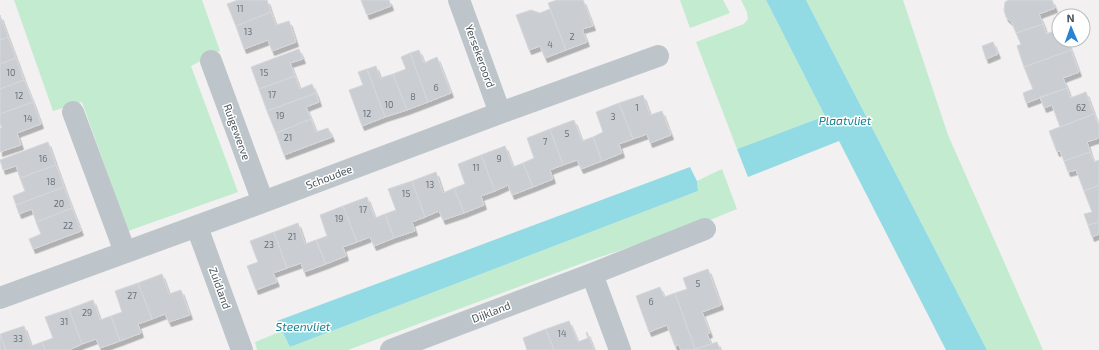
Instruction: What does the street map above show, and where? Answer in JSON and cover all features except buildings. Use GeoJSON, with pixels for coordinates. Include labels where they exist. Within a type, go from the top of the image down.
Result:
{"type":"FeatureCollection","features":[{"type":"Feature","properties":{"kind":"street","name":"Yersekeroord"},"geometry":{"type":"LineString","coordinates":[[459,0],[500,113]]}},
{"type":"Feature","properties":{"kind":"street","name":"Schoudee"},"geometry":{"type":"LineString","coordinates":[[0,298],[197,227],[500,113],[658,56]]}},
{"type":"Feature","properties":{"kind":"street","name":"Ruigewerve"},"geometry":{"type":"LineString","coordinates":[[211,61],[263,202]]}},
{"type":"Feature","properties":{"kind":"street"},"geometry":{"type":"LineString","coordinates":[[73,112],[125,252]]}},
{"type":"Feature","properties":{"kind":"street","name":"Zuidland"},"geometry":{"type":"LineString","coordinates":[[197,227],[242,350]]}},
{"type":"Feature","properties":{"kind":"street","name":"Dijkland"},"geometry":{"type":"LineString","coordinates":[[391,350],[592,274],[705,229]]}},
{"type":"Feature","properties":{"kind":"street"},"geometry":{"type":"LineString","coordinates":[[592,274],[620,350]]}},
{"type":"Feature","properties":{"kind":"green space"},"geometry":{"type":"Polygon","coordinates":[[[14,0],[202,0],[220,51],[191,66],[238,192],[128,231],[82,102],[53,111],[14,0]]]}},
{"type":"Feature","properties":{"kind":"green space"},"geometry":{"type":"Polygon","coordinates":[[[680,0],[723,0],[730,13],[690,28],[680,0]]]}},
{"type":"Feature","properties":{"kind":"green space"},"geometry":{"type":"Polygon","coordinates":[[[741,0],[766,0],[825,116],[737,149],[696,42],[744,24],[748,19],[747,12],[741,0]]]}},
{"type":"Feature","properties":{"kind":"green space"},"geometry":{"type":"Polygon","coordinates":[[[806,0],[903,0],[948,135],[1043,350],[987,350],[806,0]]]}},
{"type":"Feature","properties":{"kind":"green space"},"geometry":{"type":"Polygon","coordinates":[[[722,169],[737,209],[705,222],[588,261],[348,350],[257,350],[255,342],[282,331],[290,347],[698,191],[697,181],[722,169]]]}},
{"type":"Feature","properties":{"kind":"water","name":"Plaatvliet"},"geometry":{"type":"Polygon","coordinates":[[[766,0],[806,0],[987,350],[946,350],[839,141],[748,177],[737,149],[825,116],[766,0]]]}},
{"type":"Feature","properties":{"kind":"water","name":"Steenvliet"},"geometry":{"type":"Polygon","coordinates":[[[690,167],[697,181],[698,191],[290,347],[277,321],[690,167]]]}}]}
